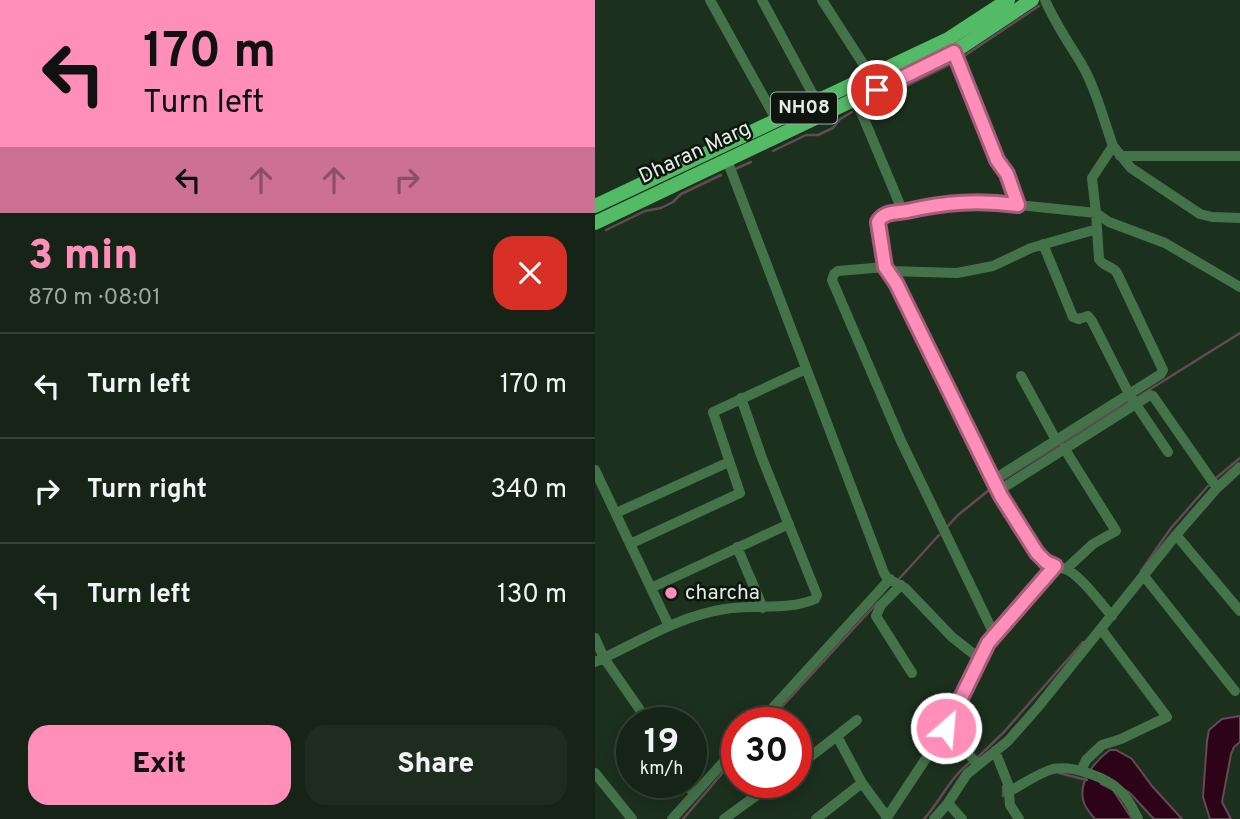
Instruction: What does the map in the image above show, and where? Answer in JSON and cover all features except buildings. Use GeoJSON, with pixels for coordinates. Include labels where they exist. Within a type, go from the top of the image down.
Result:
{"type":"FeatureCollection","features":[{"type":"Feature","properties":{"kind":"main road","name":"Dharan Marg"},"geometry":{"type":"LineString","coordinates":[[595,206],[948,39],[1008,0]]}},
{"type":"Feature","properties":{"kind":"main road","name":"Dharan Marg"},"geometry":{"type":"LineString","coordinates":[[596,221],[954,52],[1033,0]]}},
{"type":"Feature","properties":{"kind":"street"},"geometry":{"type":"LineString","coordinates":[[710,0],[777,121]]}},
{"type":"Feature","properties":{"kind":"street"},"geometry":{"type":"LineString","coordinates":[[762,0],[817,102]]}},
{"type":"Feature","properties":{"kind":"street"},"geometry":{"type":"LineString","coordinates":[[822,0],[871,76]]}},
{"type":"Feature","properties":{"kind":"street"},"geometry":{"type":"LineString","coordinates":[[1045,0],[1055,24],[1087,75],[1117,151],[1148,180],[1200,214],[1240,218]]}},
{"type":"Feature","properties":{"kind":"street"},"geometry":{"type":"LineString","coordinates":[[954,52],[1018,205]]}},
{"type":"Feature","properties":{"kind":"street"},"geometry":{"type":"LineString","coordinates":[[856,100],[903,212]]}},
{"type":"Feature","properties":{"kind":"street"},"geometry":{"type":"LineString","coordinates":[[993,480],[1061,444],[1133,399],[1163,370],[1117,273],[1101,262],[1092,178],[1117,151],[1240,156]]}},
{"type":"Feature","properties":{"kind":"street"},"geometry":{"type":"LineString","coordinates":[[727,160],[884,573],[901,585],[952,637],[979,659]]}},
{"type":"Feature","properties":{"kind":"street"},"geometry":{"type":"LineString","coordinates":[[1112,616],[1076,576],[1046,562],[1037,553],[998,491],[887,269],[878,222],[886,214],[960,201],[1097,213],[1109,222],[1165,243],[1240,287]]}},
{"type":"Feature","properties":{"kind":"street"},"geometry":{"type":"LineString","coordinates":[[995,634],[901,441],[832,279],[838,271],[887,269],[957,273],[993,267],[1043,244],[1097,229]]}},
{"type":"Feature","properties":{"kind":"street"},"geometry":{"type":"LineString","coordinates":[[1043,244],[1073,317],[1079,320],[1087,316],[1092,321],[1133,399],[1168,452]]}},
{"type":"Feature","properties":{"kind":"street"},"geometry":{"type":"LineString","coordinates":[[630,544],[739,494],[712,414],[806,369]]}},
{"type":"Feature","properties":{"kind":"street"},"geometry":{"type":"LineString","coordinates":[[838,738],[862,783],[886,818],[946,728],[946,719],[962,696],[979,659],[995,634],[1061,567],[1116,531],[1021,376]]}},
{"type":"Feature","properties":{"kind":"street"},"geometry":{"type":"LineString","coordinates":[[1133,399],[1153,396],[1217,488]]}},
{"type":"Feature","properties":{"kind":"street"},"geometry":{"type":"LineString","coordinates":[[599,660],[669,626],[725,609],[763,608],[812,601],[817,595],[741,398]]}},
{"type":"Feature","properties":{"kind":"street"},"geometry":{"type":"LineString","coordinates":[[998,491],[1061,444]]}},
{"type":"Feature","properties":{"kind":"street"},"geometry":{"type":"LineString","coordinates":[[616,513],[729,461]]}},
{"type":"Feature","properties":{"kind":"street"},"geometry":{"type":"LineString","coordinates":[[934,819],[967,774],[1008,741],[1038,707],[1176,535],[1217,488],[1240,467]]}},
{"type":"Feature","properties":{"kind":"street"},"geometry":{"type":"LineString","coordinates":[[595,470],[669,626]]}},
{"type":"Feature","properties":{"kind":"street"},"geometry":{"type":"LineString","coordinates":[[651,588],[789,524]]}},
{"type":"Feature","properties":{"kind":"street"},"geometry":{"type":"LineString","coordinates":[[1176,535],[1240,611]]}},
{"type":"Feature","properties":{"kind":"street"},"geometry":{"type":"LineString","coordinates":[[737,547],[763,608]]}},
{"type":"Feature","properties":{"kind":"street"},"geometry":{"type":"LineString","coordinates":[[1144,576],[1235,691]]}},
{"type":"Feature","properties":{"kind":"street"},"geometry":{"type":"LineString","coordinates":[[774,707],[890,579]]}},
{"type":"Feature","properties":{"kind":"street"},"geometry":{"type":"LineString","coordinates":[[901,585],[881,605],[876,616],[912,673]]}},
{"type":"Feature","properties":{"kind":"street"},"geometry":{"type":"LineString","coordinates":[[1083,771],[1086,760],[1102,745],[1167,718],[1101,629]]}},
{"type":"Feature","properties":{"kind":"street"},"geometry":{"type":"LineString","coordinates":[[595,638],[599,660],[636,707]]}},
{"type":"Feature","properties":{"kind":"street"},"geometry":{"type":"LineString","coordinates":[[812,754],[838,738],[857,720]]}},
{"type":"Feature","properties":{"kind":"street"},"geometry":{"type":"LineString","coordinates":[[946,728],[978,765]]}},
{"type":"Feature","properties":{"kind":"street"},"geometry":{"type":"LineString","coordinates":[[995,751],[1008,784],[1010,805],[1019,819]]}},
{"type":"Feature","properties":{"kind":"street"},"geometry":{"type":"LineString","coordinates":[[707,780],[721,764]]}},
{"type":"Feature","properties":{"kind":"street"},"geometry":{"type":"LineString","coordinates":[[1008,792],[1048,770],[1064,768],[1083,771],[1121,791],[1138,819]]}},
{"type":"Feature","properties":{"kind":"street"},"geometry":{"type":"LineString","coordinates":[[595,772],[632,819]]}},
{"type":"Feature","properties":{"kind":"street"},"geometry":{"type":"LineString","coordinates":[[815,819],[862,783]]}},
{"type":"Feature","properties":{"kind":"street"},"geometry":{"type":"LineString","coordinates":[[672,819],[690,798]]}},
{"type":"Feature","properties":{"kind":"street"},"geometry":{"type":"LineString","coordinates":[[724,819],[753,798]]}},
{"type":"Feature","properties":{"kind":"street"},"geometry":{"type":"LineString","coordinates":[[948,803],[962,819]]}},
{"type":"Feature","properties":{"kind":"shaded area"},"geometry":{"type":"Polygon","coordinates":[[[1240,716],[1240,742],[1231,754],[1222,802],[1231,819],[1210,819],[1203,797],[1209,730],[1222,719],[1240,716]]]}},
{"type":"Feature","properties":{"kind":"shaded area"},"geometry":{"type":"Polygon","coordinates":[[[1110,750],[1116,750],[1132,759],[1182,819],[1154,819],[1130,793],[1105,777],[1099,780],[1101,784],[1113,790],[1132,819],[1095,819],[1087,810],[1082,792],[1094,765],[1110,750]]]}},
{"type":"Feature","properties":{"kind":"waterway"},"geometry":{"type":"LineString","coordinates":[[961,58],[1039,6]]}},
{"type":"Feature","properties":{"kind":"waterway"},"geometry":{"type":"LineString","coordinates":[[864,107],[953,63]]}},
{"type":"Feature","properties":{"kind":"waterway"},"geometry":{"type":"LineString","coordinates":[[773,151],[806,135],[818,135],[833,128],[840,119],[852,112]]}},
{"type":"Feature","properties":{"kind":"waterway"},"geometry":{"type":"LineString","coordinates":[[735,169],[751,162]]}},
{"type":"Feature","properties":{"kind":"waterway"},"geometry":{"type":"LineString","coordinates":[[606,230],[645,211],[661,208],[681,194],[721,175]]}},
{"type":"Feature","properties":{"kind":"waterway"},"geometry":{"type":"LineString","coordinates":[[1136,398],[1240,333]]}},
{"type":"Feature","properties":{"kind":"waterway"},"geometry":{"type":"LineString","coordinates":[[999,482],[1130,401]]}},
{"type":"Feature","properties":{"kind":"waterway"},"geometry":{"type":"LineString","coordinates":[[1216,478],[1240,458]]}},
{"type":"Feature","properties":{"kind":"waterway"},"geometry":{"type":"LineString","coordinates":[[946,528],[994,486]]}},
{"type":"Feature","properties":{"kind":"waterway"},"geometry":{"type":"LineString","coordinates":[[1141,571],[1171,528],[1208,486]]}},
{"type":"Feature","properties":{"kind":"waterway"},"geometry":{"type":"LineString","coordinates":[[899,579],[939,535]]}},
{"type":"Feature","properties":{"kind":"waterway"},"geometry":{"type":"LineString","coordinates":[[782,707],[877,603]]}},
{"type":"Feature","properties":{"kind":"waterway"},"geometry":{"type":"LineString","coordinates":[[978,757],[1004,732],[1083,642]]}},
{"type":"Feature","properties":{"kind":"waterway"},"geometry":{"type":"LineString","coordinates":[[924,819],[969,763]]}},
{"type":"Feature","properties":{"kind":"waterway"},"geometry":{"type":"LineString","coordinates":[[1059,773],[1087,780]]}},
{"type":"Feature","properties":{"kind":"waterway"},"geometry":{"type":"LineString","coordinates":[[683,819],[721,775]]}},
{"type":"Feature","properties":{"kind":"waterway"},"geometry":{"type":"LineString","coordinates":[[1003,786],[1003,796]]}},
{"type":"Feature","properties":{"kind":"place","name":"charcha"},"geometry":{"type":"Point","coordinates":[671,593]}},
{"type":"Feature","properties":{"kind":"route"},"geometry":{"type":"LineString","coordinates":[[877,90],[954,52],[1018,205],[960,201],[942,203],[886,214],[878,222],[885,267],[896,283],[1001,496],[1037,553],[1055,566],[996,631],[962,696],[946,719],[946,728]]}}]}
